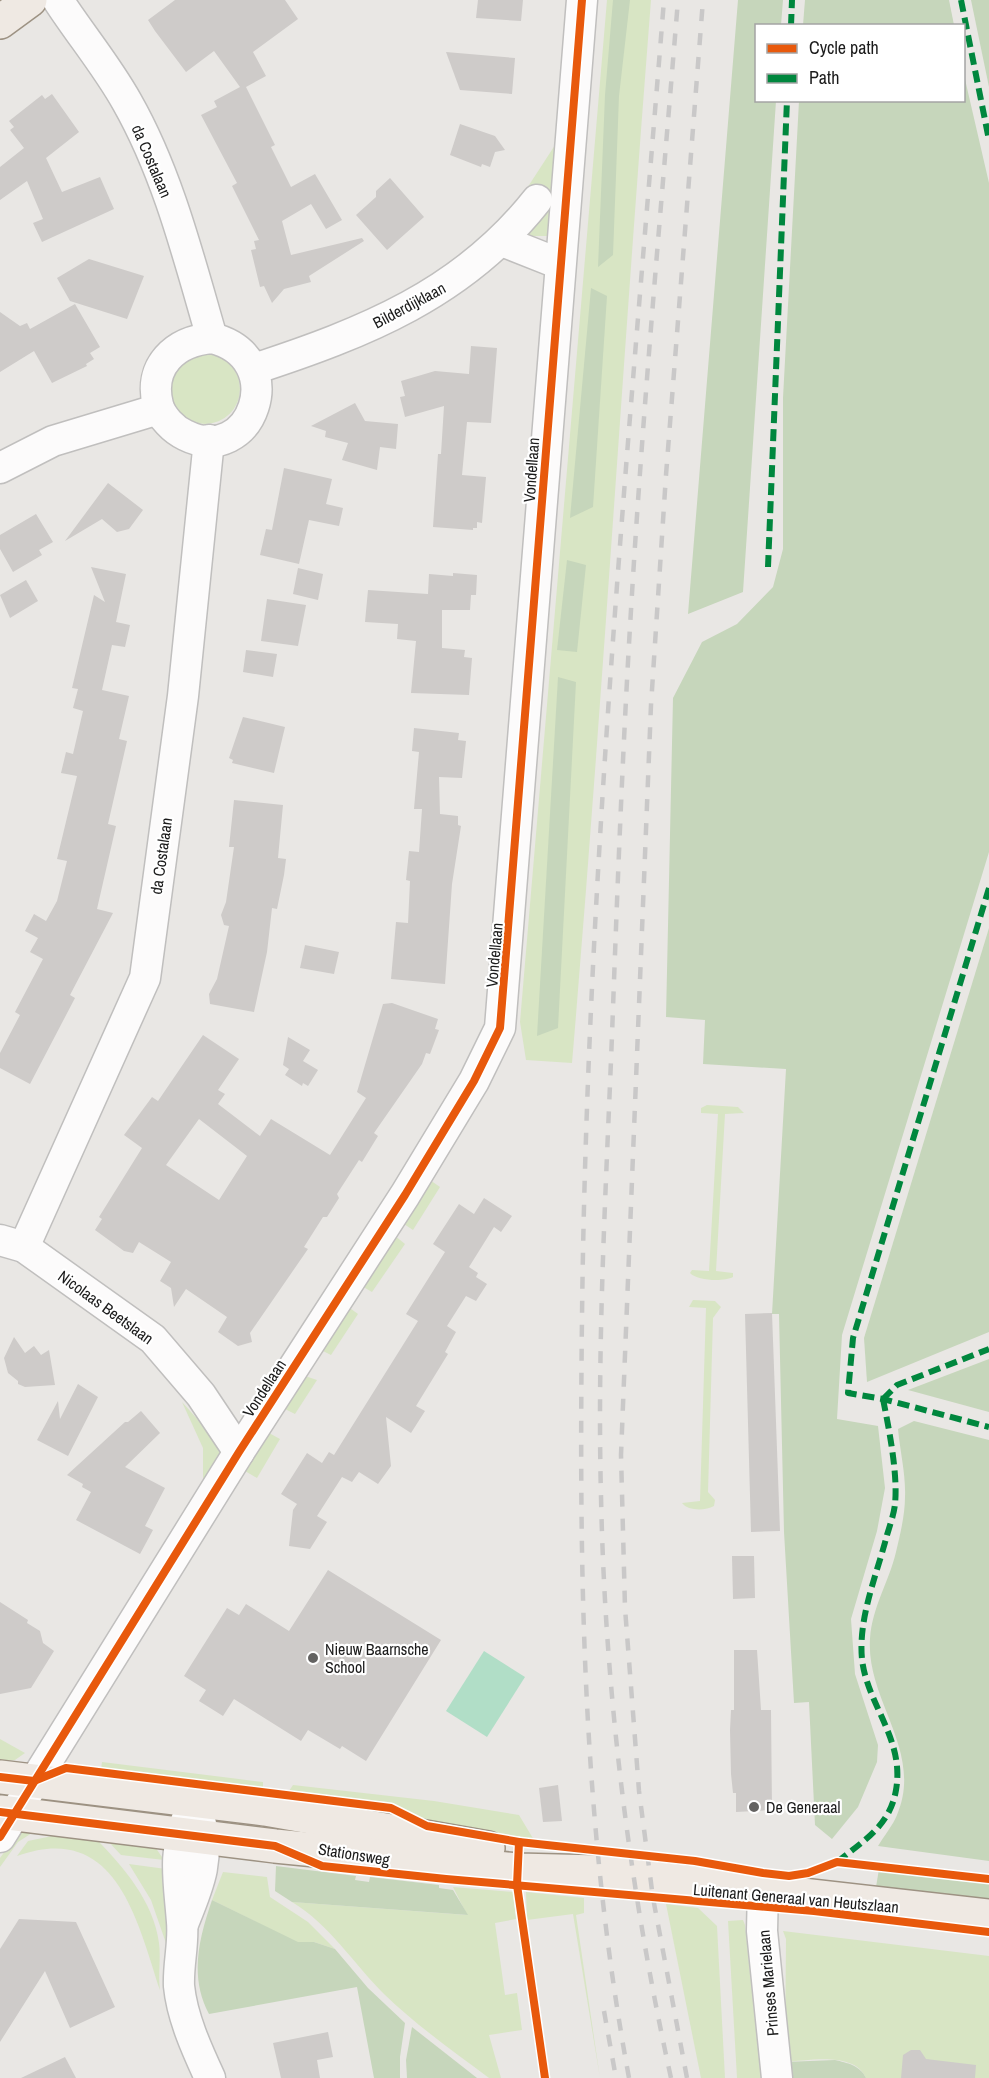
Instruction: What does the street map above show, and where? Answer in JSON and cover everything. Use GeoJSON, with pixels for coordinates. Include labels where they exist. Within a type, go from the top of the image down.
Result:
{"type":"FeatureCollection","features":[{"type":"Feature","properties":{"kind":"main road"},"geometry":{"type":"LineString","coordinates":[[0,22],[30,0]]}},
{"type":"Feature","properties":{"kind":"main road","name":"Stationsweg"},"geometry":{"type":"LineString","coordinates":[[0,1777],[195,1800],[345,1821],[519,1854],[598,1872]]}},
{"type":"Feature","properties":{"kind":"main road","name":"Stationsweg"},"geometry":{"type":"LineString","coordinates":[[5,1821],[193,1837],[518,1870],[598,1872]]}},
{"type":"Feature","properties":{"kind":"main road","name":"Luitenant Generaal van Heutszlaan"},"geometry":{"type":"LineString","coordinates":[[598,1872],[763,1888],[989,1916]]}},
{"type":"Feature","properties":{"kind":"street","name":"da Costalaan"},"geometry":{"type":"LineString","coordinates":[[58,0],[127,102],[142,133],[184,242],[212,338]]}},
{"type":"Feature","properties":{"kind":"street","name":"Vondellaan"},"geometry":{"type":"LineString","coordinates":[[5,1821],[34,1781],[239,1452],[416,1177],[474,1081],[500,1028],[528,701],[582,0]]}},
{"type":"Feature","properties":{"kind":"street","name":"Bilderdijklaan"},"geometry":{"type":"LineString","coordinates":[[254,369],[335,342],[425,299],[458,278],[502,241],[537,200]]}},
{"type":"Feature","properties":{"kind":"street"},"geometry":{"type":"LineString","coordinates":[[502,241],[560,264]]}},
{"type":"Feature","properties":{"kind":"street"},"geometry":{"type":"LineString","coordinates":[[212,338],[226,342],[243,353],[254,369],[257,397],[250,420],[226,440],[197,441],[176,431],[159,409],[154,387],[162,364],[177,349],[193,340],[212,338]]}},
{"type":"Feature","properties":{"kind":"street"},"geometry":{"type":"LineString","coordinates":[[0,468],[53,441],[159,409]]}},
{"type":"Feature","properties":{"kind":"street","name":"da Costalaan"},"geometry":{"type":"LineString","coordinates":[[12,1243],[145,978],[183,696],[209,440]]}},
{"type":"Feature","properties":{"kind":"street","name":"Nicolaas Beetslaan"},"geometry":{"type":"LineString","coordinates":[[12,1243],[153,1339],[201,1395],[239,1452]]}},
{"type":"Feature","properties":{"kind":"street"},"geometry":{"type":"LineString","coordinates":[[195,1800],[193,1837],[200,1883],[183,1924],[179,1988],[187,2019],[210,2078]]}},
{"type":"Feature","properties":{"kind":"street","name":"Prinses Marielaan"},"geometry":{"type":"LineString","coordinates":[[763,1888],[762,1931],[777,2078]]}},
{"type":"Feature","properties":{"kind":"green space"},"geometry":{"type":"Polygon","coordinates":[[[607,0],[651,0],[572,1063],[526,1060],[520,1022],[607,0]]]}},
{"type":"Feature","properties":{"kind":"green space"},"geometry":{"type":"Polygon","coordinates":[[[613,0],[630,0],[619,96],[613,255],[598,267],[605,95],[613,0]]]}},
{"type":"Feature","properties":{"kind":"green space"},"geometry":{"type":"Polygon","coordinates":[[[738,0],[783,0],[781,24],[755,24],[755,102],[776,102],[743,592],[688,614],[738,0]]]}},
{"type":"Feature","properties":{"kind":"green space"},"geometry":{"type":"Polygon","coordinates":[[[805,0],[949,0],[954,24],[803,24],[805,0]]]}},
{"type":"Feature","properties":{"kind":"green space"},"geometry":{"type":"Polygon","coordinates":[[[971,0],[989,0],[989,87],[971,0]]]}},
{"type":"Feature","properties":{"kind":"green space"},"geometry":{"type":"Polygon","coordinates":[[[965,79],[989,183],[989,852],[842,1335],[837,1419],[878,1426],[885,1488],[877,1531],[851,1619],[855,1674],[878,1745],[877,1762],[858,1807],[832,1839],[815,1825],[809,1702],[794,1703],[784,1532],[779,1314],[772,1314],[786,1069],[703,1064],[705,1020],[666,1017],[673,698],[702,642],[737,624],[773,587],[783,549],[783,398],[799,102],[965,102],[965,79]]]}},
{"type":"Feature","properties":{"kind":"green space"},"geometry":{"type":"Polygon","coordinates":[[[559,139],[559,170],[547,236],[528,236],[546,201],[518,202],[559,139]]]}},
{"type":"Feature","properties":{"kind":"green space"},"geometry":{"type":"Polygon","coordinates":[[[591,288],[607,296],[593,507],[570,518],[591,288]]]}},
{"type":"Feature","properties":{"kind":"green space"},"geometry":{"type":"Polygon","coordinates":[[[198,354],[212,354],[225,360],[234,369],[240,382],[238,402],[230,414],[212,424],[198,424],[185,418],[176,409],[170,396],[170,382],[176,369],[185,360],[198,354]]]}},
{"type":"Feature","properties":{"kind":"green space"},"geometry":{"type":"Polygon","coordinates":[[[567,560],[586,565],[577,652],[557,650],[567,560]]]}},
{"type":"Feature","properties":{"kind":"green space"},"geometry":{"type":"Polygon","coordinates":[[[558,677],[576,682],[558,1028],[537,1036],[558,677]]]}},
{"type":"Feature","properties":{"kind":"green space"},"geometry":{"type":"Polygon","coordinates":[[[989,928],[989,1332],[867,1382],[864,1338],[989,928]]]}},
{"type":"Feature","properties":{"kind":"green space"},"geometry":{"type":"Polygon","coordinates":[[[707,1105],[738,1107],[744,1113],[725,1114],[716,1271],[733,1273],[733,1277],[723,1280],[698,1278],[690,1273],[692,1270],[709,1271],[718,1114],[701,1113],[701,1108],[707,1105]]]}},
{"type":"Feature","properties":{"kind":"green space"},"geometry":{"type":"Polygon","coordinates":[[[427,1178],[440,1187],[413,1230],[398,1220],[427,1178]]]}},
{"type":"Feature","properties":{"kind":"green space"},"geometry":{"type":"Polygon","coordinates":[[[394,1235],[405,1244],[372,1292],[360,1285],[394,1235]]]}},
{"type":"Feature","properties":{"kind":"green space"},"geometry":{"type":"Polygon","coordinates":[[[693,1300],[715,1301],[721,1307],[713,1318],[708,1492],[715,1500],[714,1506],[702,1509],[688,1508],[682,1503],[700,1501],[706,1308],[689,1307],[693,1300]]]}},
{"type":"Feature","properties":{"kind":"green space"},"geometry":{"type":"Polygon","coordinates":[[[347,1306],[358,1314],[331,1355],[319,1349],[347,1306]]]}},
{"type":"Feature","properties":{"kind":"green space"},"geometry":{"type":"Polygon","coordinates":[[[989,1359],[989,1412],[908,1390],[989,1359]]]}},
{"type":"Feature","properties":{"kind":"green space"},"geometry":{"type":"Polygon","coordinates":[[[305,1376],[317,1380],[295,1414],[283,1408],[305,1376]]]}},
{"type":"Feature","properties":{"kind":"green space"},"geometry":{"type":"Polygon","coordinates":[[[182,1402],[217,1441],[220,1457],[203,1483],[203,1448],[182,1402]]]}},
{"type":"Feature","properties":{"kind":"green space"},"geometry":{"type":"Polygon","coordinates":[[[914,1421],[989,1440],[989,1861],[878,1846],[897,1815],[903,1792],[904,1769],[892,1726],[876,1684],[871,1662],[871,1627],[893,1563],[904,1511],[905,1480],[898,1429],[914,1421]]]}},
{"type":"Feature","properties":{"kind":"green space"},"geometry":{"type":"Polygon","coordinates":[[[269,1433],[280,1439],[257,1478],[245,1471],[269,1433]]]}},
{"type":"Feature","properties":{"kind":"green space"},"geometry":{"type":"Polygon","coordinates":[[[484,1651],[525,1677],[487,1737],[446,1711],[484,1651]]]}},
{"type":"Feature","properties":{"kind":"green space"},"geometry":{"type":"Polygon","coordinates":[[[0,1739],[25,1753],[15,1760],[0,1762],[0,1739]]]}},
{"type":"Feature","properties":{"kind":"green space"},"geometry":{"type":"Polygon","coordinates":[[[102,1762],[263,1782],[263,1788],[101,1769],[102,1762]]]}},
{"type":"Feature","properties":{"kind":"green space"},"geometry":{"type":"Polygon","coordinates":[[[293,1785],[434,1801],[519,1815],[534,1840],[429,1822],[391,1804],[289,1791],[293,1785]]]}},
{"type":"Feature","properties":{"kind":"green space"},"geometry":{"type":"Polygon","coordinates":[[[21,1829],[35,1831],[18,1842],[0,1867],[0,1858],[21,1829]]]}},
{"type":"Feature","properties":{"kind":"green space"},"geometry":{"type":"Polygon","coordinates":[[[57,1835],[95,1838],[136,1886],[151,1913],[156,1928],[160,1949],[160,1990],[131,1907],[117,1883],[100,1864],[78,1852],[51,1849],[17,1856],[28,1841],[57,1835]]]}},
{"type":"Feature","properties":{"kind":"green space"},"geometry":{"type":"Polygon","coordinates":[[[107,1840],[153,1844],[164,1860],[121,1855],[107,1840]]]}},
{"type":"Feature","properties":{"kind":"green space"},"geometry":{"type":"Polygon","coordinates":[[[129,1864],[166,1869],[167,1946],[151,1900],[129,1864]]]}},
{"type":"Feature","properties":{"kind":"green space"},"geometry":{"type":"Polygon","coordinates":[[[276,1866],[356,1876],[355,1880],[369,1882],[370,1877],[439,1885],[439,1888],[453,1890],[468,1915],[292,1902],[275,1891],[276,1866]]]}},
{"type":"Feature","properties":{"kind":"green space"},"geometry":{"type":"Polygon","coordinates":[[[879,1869],[989,1883],[989,1901],[876,1887],[879,1869]]]}},
{"type":"Feature","properties":{"kind":"green space"},"geometry":{"type":"Polygon","coordinates":[[[223,1872],[267,1877],[270,1897],[308,1922],[335,1949],[314,1942],[298,1943],[212,1900],[223,1872]]]}},
{"type":"Feature","properties":{"kind":"green space"},"geometry":{"type":"Polygon","coordinates":[[[453,1887],[513,1892],[516,1919],[495,1923],[505,1995],[517,1993],[522,2030],[489,2035],[501,2078],[489,2078],[435,2038],[384,1994],[330,1933],[306,1911],[292,1902],[467,1915],[453,1887]]]}},
{"type":"Feature","properties":{"kind":"green space"},"geometry":{"type":"Polygon","coordinates":[[[526,1892],[584,1898],[584,1913],[576,1915],[600,2078],[573,1914],[527,1920],[526,1892]]]}},
{"type":"Feature","properties":{"kind":"green space"},"geometry":{"type":"Polygon","coordinates":[[[212,1900],[298,1942],[314,1942],[335,1949],[368,1988],[405,2023],[400,2057],[400,2078],[374,2078],[357,1987],[209,2014],[199,1986],[198,1957],[203,1929],[212,1900]]]}},
{"type":"Feature","properties":{"kind":"green space"},"geometry":{"type":"Polygon","coordinates":[[[666,1904],[698,1908],[717,1926],[725,2078],[701,2078],[666,1904]]]}},
{"type":"Feature","properties":{"kind":"green space"},"geometry":{"type":"Polygon","coordinates":[[[743,1920],[761,2078],[737,2078],[728,1921],[743,1920]]]}},
{"type":"Feature","properties":{"kind":"green space"},"geometry":{"type":"Polygon","coordinates":[[[783,1931],[989,1956],[989,2078],[866,2078],[852,2064],[841,2061],[830,2059],[785,2062],[786,1939],[783,1931]]]}},
{"type":"Feature","properties":{"kind":"green space"},"geometry":{"type":"Polygon","coordinates":[[[412,2027],[477,2078],[407,2078],[406,2060],[412,2027]]]}},
{"type":"Feature","properties":{"kind":"green space"},"geometry":{"type":"Polygon","coordinates":[[[835,2060],[857,2067],[866,2078],[787,2078],[785,2062],[835,2060]]]}},
{"type":"Feature","properties":{"kind":"building"},"geometry":{"type":"Polygon","coordinates":[[[175,0],[285,0],[298,19],[253,52],[266,76],[246,87],[275,145],[271,147],[291,187],[315,174],[342,220],[326,229],[311,204],[282,221],[291,255],[362,238],[364,241],[309,276],[311,282],[284,289],[272,303],[264,286],[260,287],[251,250],[256,249],[254,241],[259,240],[232,186],[237,183],[201,115],[217,107],[214,101],[240,87],[214,51],[186,72],[155,31],[148,20],[175,0]]]}},
{"type":"Feature","properties":{"kind":"building"},"geometry":{"type":"Polygon","coordinates":[[[478,0],[523,0],[521,21],[476,18],[478,0]]]}},
{"type":"Feature","properties":{"kind":"building"},"geometry":{"type":"Polygon","coordinates":[[[446,52],[515,58],[512,94],[460,90],[446,52]]]}},
{"type":"Feature","properties":{"kind":"building"},"geometry":{"type":"Polygon","coordinates":[[[52,94],[79,132],[46,158],[62,192],[100,177],[114,209],[42,242],[33,223],[43,219],[27,181],[0,200],[0,167],[24,148],[10,130],[14,127],[9,121],[42,95],[45,99],[52,94]]]}},
{"type":"Feature","properties":{"kind":"building"},"geometry":{"type":"Polygon","coordinates":[[[460,124],[495,136],[505,150],[495,152],[490,167],[482,164],[481,167],[450,155],[460,124]]]}},
{"type":"Feature","properties":{"kind":"building"},"geometry":{"type":"Polygon","coordinates":[[[390,178],[424,217],[387,250],[356,215],[376,197],[376,191],[390,178]]]}},
{"type":"Feature","properties":{"kind":"building"},"geometry":{"type":"Polygon","coordinates":[[[89,259],[144,276],[127,319],[70,301],[57,278],[89,259]]]}},
{"type":"Feature","properties":{"kind":"building"},"geometry":{"type":"Polygon","coordinates":[[[75,304],[100,347],[90,353],[94,359],[86,364],[87,366],[52,383],[34,351],[0,372],[0,312],[20,326],[27,323],[30,329],[75,304]]]}},
{"type":"Feature","properties":{"kind":"building"},"geometry":{"type":"Polygon","coordinates":[[[471,346],[497,348],[491,423],[467,422],[462,475],[486,477],[482,523],[477,522],[477,528],[473,530],[433,527],[444,406],[405,417],[400,397],[405,396],[401,381],[435,371],[469,374],[471,346]]]}},
{"type":"Feature","properties":{"kind":"building"},"geometry":{"type":"Polygon","coordinates":[[[355,403],[365,421],[398,424],[396,449],[380,447],[377,470],[342,460],[348,443],[325,437],[326,431],[311,426],[355,403]]]}},
{"type":"Feature","properties":{"kind":"building"},"geometry":{"type":"Polygon","coordinates":[[[284,468],[332,479],[326,504],[343,508],[339,526],[309,520],[299,564],[260,555],[266,529],[272,530],[284,468]]]}},
{"type":"Feature","properties":{"kind":"building"},"geometry":{"type":"Polygon","coordinates":[[[108,483],[143,510],[129,529],[117,532],[102,519],[65,541],[108,483]]]}},
{"type":"Feature","properties":{"kind":"building"},"geometry":{"type":"Polygon","coordinates":[[[36,514],[53,542],[39,550],[42,555],[13,572],[0,549],[0,535],[36,514]]]}},
{"type":"Feature","properties":{"kind":"building"},"geometry":{"type":"Polygon","coordinates":[[[91,567],[126,574],[116,622],[130,625],[125,647],[112,645],[102,690],[129,696],[119,739],[127,741],[108,824],[116,826],[97,909],[113,913],[70,995],[75,998],[30,1084],[0,1068],[0,1053],[20,1015],[15,1012],[43,959],[30,952],[38,938],[25,931],[34,914],[46,921],[57,901],[67,861],[57,859],[77,776],[61,773],[66,752],[73,754],[83,711],[73,708],[78,689],[72,688],[94,595],[105,602],[91,567]]]}},
{"type":"Feature","properties":{"kind":"building"},"geometry":{"type":"Polygon","coordinates":[[[298,568],[323,574],[318,600],[293,594],[298,568]]]}},
{"type":"Feature","properties":{"kind":"building"},"geometry":{"type":"Polygon","coordinates":[[[453,573],[477,575],[476,595],[471,595],[470,610],[442,610],[442,648],[465,650],[464,657],[472,658],[469,695],[411,693],[416,641],[397,639],[398,624],[365,622],[368,590],[428,594],[429,574],[453,576],[453,573]]]}},
{"type":"Feature","properties":{"kind":"building"},"geometry":{"type":"Polygon","coordinates":[[[26,580],[38,601],[10,618],[0,595],[26,580]]]}},
{"type":"Feature","properties":{"kind":"building"},"geometry":{"type":"Polygon","coordinates":[[[267,599],[306,605],[298,646],[261,641],[267,599]]]}},
{"type":"Feature","properties":{"kind":"building"},"geometry":{"type":"Polygon","coordinates":[[[246,650],[277,654],[273,677],[243,672],[246,650]]]}},
{"type":"Feature","properties":{"kind":"building"},"geometry":{"type":"Polygon","coordinates":[[[243,717],[285,727],[274,773],[232,763],[233,760],[229,758],[243,717]]]}},
{"type":"Feature","properties":{"kind":"building"},"geometry":{"type":"Polygon","coordinates":[[[414,728],[459,733],[458,740],[466,741],[462,778],[439,777],[440,814],[458,816],[458,825],[461,826],[452,884],[445,984],[391,979],[396,922],[408,923],[410,881],[406,880],[409,851],[419,852],[422,809],[414,809],[419,752],[412,751],[414,728]]]}},
{"type":"Feature","properties":{"kind":"building"},"geometry":{"type":"Polygon","coordinates":[[[234,800],[283,805],[278,858],[286,859],[284,875],[277,909],[272,908],[267,952],[254,1012],[210,1004],[209,994],[217,979],[229,926],[224,925],[221,915],[226,902],[234,847],[229,847],[234,800]]]}},
{"type":"Feature","properties":{"kind":"building"},"geometry":{"type":"Polygon","coordinates":[[[305,945],[339,952],[334,974],[300,968],[305,945]]]}},
{"type":"Feature","properties":{"kind":"building"},"geometry":{"type":"Polygon","coordinates":[[[392,1003],[438,1019],[435,1029],[439,1030],[430,1054],[426,1053],[422,1064],[374,1133],[378,1136],[362,1162],[359,1160],[337,1194],[339,1198],[327,1217],[323,1217],[304,1247],[308,1249],[250,1333],[252,1342],[238,1346],[218,1332],[227,1317],[186,1289],[174,1307],[171,1288],[160,1281],[171,1262],[139,1242],[133,1253],[124,1251],[95,1230],[102,1219],[99,1217],[142,1148],[124,1135],[152,1097],[158,1101],[203,1035],[239,1059],[218,1090],[225,1094],[218,1104],[260,1136],[271,1119],[330,1155],[366,1098],[357,1092],[383,1004],[392,1003]],[[199,1119],[166,1165],[219,1200],[247,1156],[199,1119]]]}},
{"type":"Feature","properties":{"kind":"building"},"geometry":{"type":"Polygon","coordinates":[[[288,1037],[310,1050],[303,1061],[318,1070],[308,1086],[303,1083],[302,1086],[285,1075],[289,1069],[283,1065],[288,1037]]]}},
{"type":"Feature","properties":{"kind":"building"},"geometry":{"type":"Polygon","coordinates":[[[484,1198],[512,1216],[501,1232],[494,1227],[469,1267],[478,1273],[476,1277],[487,1284],[476,1301],[466,1296],[447,1326],[456,1332],[445,1352],[448,1354],[416,1406],[425,1411],[411,1433],[386,1417],[391,1466],[378,1484],[359,1472],[352,1482],[342,1477],[317,1516],[327,1522],[310,1549],[289,1546],[293,1510],[297,1504],[281,1494],[307,1453],[322,1463],[329,1452],[334,1455],[418,1321],[406,1314],[445,1252],[433,1244],[459,1204],[474,1214],[484,1198]]]}},
{"type":"Feature","properties":{"kind":"building"},"geometry":{"type":"Polygon","coordinates":[[[772,1313],[780,1531],[751,1532],[745,1314],[772,1313]]]}},
{"type":"Feature","properties":{"kind":"building"},"geometry":{"type":"Polygon","coordinates":[[[14,1337],[25,1353],[34,1346],[41,1355],[49,1350],[55,1385],[25,1387],[18,1384],[18,1381],[8,1373],[4,1358],[14,1337]]]}},
{"type":"Feature","properties":{"kind":"building"},"geometry":{"type":"Polygon","coordinates":[[[78,1384],[98,1397],[68,1456],[37,1440],[58,1401],[60,1419],[78,1384]]]}},
{"type":"Feature","properties":{"kind":"building"},"geometry":{"type":"Polygon","coordinates":[[[141,1411],[160,1433],[125,1467],[165,1488],[145,1526],[153,1530],[140,1554],[76,1520],[91,1492],[82,1487],[83,1484],[67,1475],[125,1422],[141,1411]]]}},
{"type":"Feature","properties":{"kind":"building"},"geometry":{"type":"Polygon","coordinates":[[[732,1556],[754,1556],[755,1598],[733,1599],[732,1556]]]}},
{"type":"Feature","properties":{"kind":"building","name":"Nieuw Baarnsche School"},"geometry":{"type":"Polygon","coordinates":[[[328,1570],[441,1640],[366,1761],[342,1746],[340,1749],[308,1730],[301,1741],[234,1699],[223,1716],[199,1701],[206,1690],[184,1676],[227,1608],[239,1615],[246,1604],[289,1631],[328,1570]]]}},
{"type":"Feature","properties":{"kind":"building"},"geometry":{"type":"Polygon","coordinates":[[[0,1602],[28,1620],[27,1623],[40,1631],[43,1643],[54,1651],[31,1688],[0,1694],[0,1602]]]}},
{"type":"Feature","properties":{"kind":"building"},"geometry":{"type":"Polygon","coordinates":[[[734,1650],[757,1650],[761,1710],[771,1710],[772,1810],[736,1812],[736,1793],[733,1793],[731,1774],[730,1730],[731,1710],[734,1710],[734,1650]]]}},
{"type":"Feature","properties":{"kind":"building"},"geometry":{"type":"Polygon","coordinates":[[[558,1785],[562,1821],[543,1822],[539,1788],[558,1785]]]}},
{"type":"Feature","properties":{"kind":"building"},"geometry":{"type":"Polygon","coordinates":[[[19,1919],[76,1922],[115,2007],[70,2028],[45,1971],[0,2042],[0,1949],[19,1919]]]}},
{"type":"Feature","properties":{"kind":"building"},"geometry":{"type":"Polygon","coordinates":[[[328,2032],[333,2057],[317,2060],[320,2078],[281,2078],[273,2043],[328,2032]]]}},
{"type":"Feature","properties":{"kind":"building"},"geometry":{"type":"Polygon","coordinates":[[[911,2050],[920,2050],[926,2059],[976,2065],[975,2078],[901,2078],[903,2055],[911,2050]]]}},
{"type":"Feature","properties":{"kind":"building"},"geometry":{"type":"Polygon","coordinates":[[[65,2057],[76,2078],[21,2078],[65,2057]]]}},
{"type":"Feature","properties":{"kind":"railway"},"geometry":{"type":"LineString","coordinates":[[629,2078],[613,1983],[601,1888],[587,1699],[581,1509],[582,1317],[592,987],[601,822],[624,493],[664,0]]}},
{"type":"Feature","properties":{"kind":"railway"},"geometry":{"type":"LineString","coordinates":[[671,2078],[631,1862],[614,1716],[603,1569],[600,1381],[605,1208],[630,627],[646,392],[678,0]]}},
{"type":"Feature","properties":{"kind":"railway"},"geometry":{"type":"LineString","coordinates":[[687,2078],[653,1898],[639,1791],[625,1608],[621,1455],[651,705],[666,475],[703,0]]}},
{"type":"Feature","properties":{"kind":"railway"},"geometry":{"type":"LineString","coordinates":[[604,2011],[616,2078]]}},
{"type":"Feature","properties":{"kind":"marked path"},"geometry":{"type":"LineString","coordinates":[[791,24],[792,0]]}},
{"type":"Feature","properties":{"kind":"marked path"},"geometry":{"type":"LineString","coordinates":[[961,0],[989,140]]}},
{"type":"Feature","properties":{"kind":"marked path"},"geometry":{"type":"LineString","coordinates":[[768,567],[787,102]]}},
{"type":"Feature","properties":{"kind":"marked path"},"geometry":{"type":"LineString","coordinates":[[989,888],[853,1338],[848,1393],[883,1399],[989,1427]]}},
{"type":"Feature","properties":{"kind":"marked path"},"geometry":{"type":"LineString","coordinates":[[883,1399],[897,1385],[989,1349]]}},
{"type":"Feature","properties":{"kind":"marked path"},"geometry":{"type":"LineString","coordinates":[[837,1862],[882,1823],[893,1803],[896,1790],[897,1772],[891,1738],[865,1676],[862,1659],[866,1612],[892,1520],[896,1492],[883,1399]]}},
{"type":"Feature","properties":{"kind":"cycle path"},"geometry":{"type":"LineString","coordinates":[[0,1837],[239,1452],[405,1195],[474,1081],[500,1028],[582,0]]}},
{"type":"Feature","properties":{"kind":"cycle path"},"geometry":{"type":"LineString","coordinates":[[0,1777],[34,1781],[66,1768],[391,1808],[427,1826],[519,1842],[695,1861],[789,1876],[808,1873],[837,1862],[989,1879]]}},
{"type":"Feature","properties":{"kind":"cycle path"},"geometry":{"type":"LineString","coordinates":[[0,1812],[275,1846],[322,1866],[814,1911],[989,1932]]}},
{"type":"Feature","properties":{"kind":"cycle path"},"geometry":{"type":"LineString","coordinates":[[519,1842],[517,1885],[545,2078]]}},
{"type":"Feature","properties":{"kind":"place","name":"Nieuw Baarnsche School"},"geometry":{"type":"Point","coordinates":[313,1658]}},
{"type":"Feature","properties":{"kind":"place","name":"De Generaal"},"geometry":{"type":"Point","coordinates":[754,1807]}}]}
